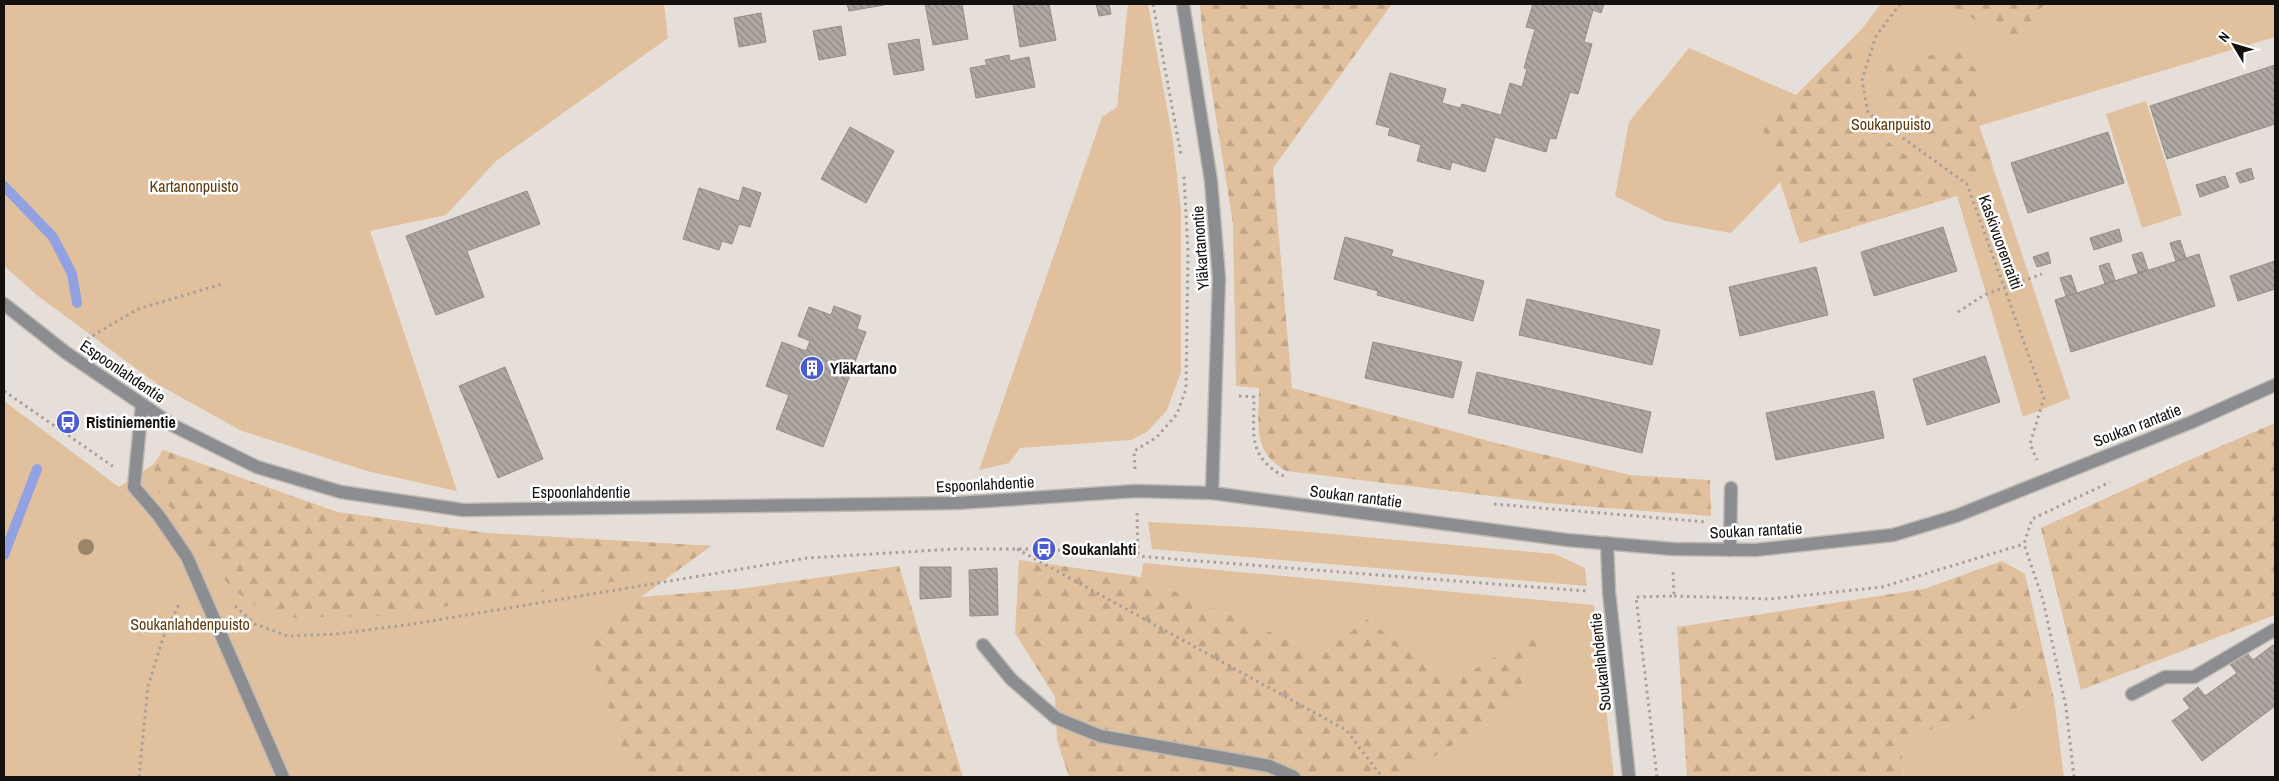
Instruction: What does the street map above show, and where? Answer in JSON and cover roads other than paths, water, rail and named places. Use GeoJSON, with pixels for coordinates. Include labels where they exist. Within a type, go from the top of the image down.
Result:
{"type":"FeatureCollection","features":[{"type":"Feature","properties":{"kind":"street","name":"Yläkartanontie"},"geometry":{"type":"LineString","coordinates":[[1183,4],[1212,190],[1219,278],[1212,493]]}},
{"type":"Feature","properties":{"kind":"street","name":"Espoonlahdentie"},"geometry":{"type":"LineString","coordinates":[[4,304],[65,352],[174,426],[257,468],[341,492],[463,510],[957,503],[1136,491],[1212,493]]}},
{"type":"Feature","properties":{"kind":"street","name":"Soukan rantatie"},"geometry":{"type":"LineString","coordinates":[[1212,493],[1607,544],[1673,549],[1755,550],[1894,535],[1956,516],[2192,422],[2275,385]]}},
{"type":"Feature","properties":{"kind":"street"},"geometry":{"type":"LineString","coordinates":[[142,404],[134,487],[159,516],[187,557],[283,777]]}},
{"type":"Feature","properties":{"kind":"street"},"geometry":{"type":"LineString","coordinates":[[1730,550],[1731,488]]}},
{"type":"Feature","properties":{"kind":"street","name":"Soukanlahdentie"},"geometry":{"type":"LineString","coordinates":[[1607,544],[1608,592],[1629,777]]}},
{"type":"Feature","properties":{"kind":"street"},"geometry":{"type":"LineString","coordinates":[[2132,694],[2165,677],[2194,677],[2274,630]]}},
{"type":"Feature","properties":{"kind":"street"},"geometry":{"type":"LineString","coordinates":[[983,645],[1011,679],[1056,718],[1100,736],[1269,766],[1294,777]]}},
{"type":"Feature","properties":{"kind":"waterway"},"geometry":{"type":"LineString","coordinates":[[4,186],[53,237],[72,274],[77,303]]}},
{"type":"Feature","properties":{"kind":"waterway"},"geometry":{"type":"LineString","coordinates":[[4,555],[37,469]]}},
{"type":"Feature","properties":{"kind":"place","name":"Yläkartano"},"geometry":{"type":"Point","coordinates":[812,368]}},
{"type":"Feature","properties":{"kind":"place","name":"Ristiniementie"},"geometry":{"type":"Point","coordinates":[68,422]}},
{"type":"Feature","properties":{"kind":"place","name":"Soukanlahti"},"geometry":{"type":"Point","coordinates":[1044,549]}},
{"type":"Feature","properties":{"kind":"park label","name":"Soukanpuisto"},"geometry":{"type":"Point","coordinates":[1891,124]}},
{"type":"Feature","properties":{"kind":"park label","name":"Kartanonpuisto"},"geometry":{"type":"Point","coordinates":[194,186]}},
{"type":"Feature","properties":{"kind":"park label","name":"Soukanlahdenpuisto"},"geometry":{"type":"Point","coordinates":[190,624]}}]}
